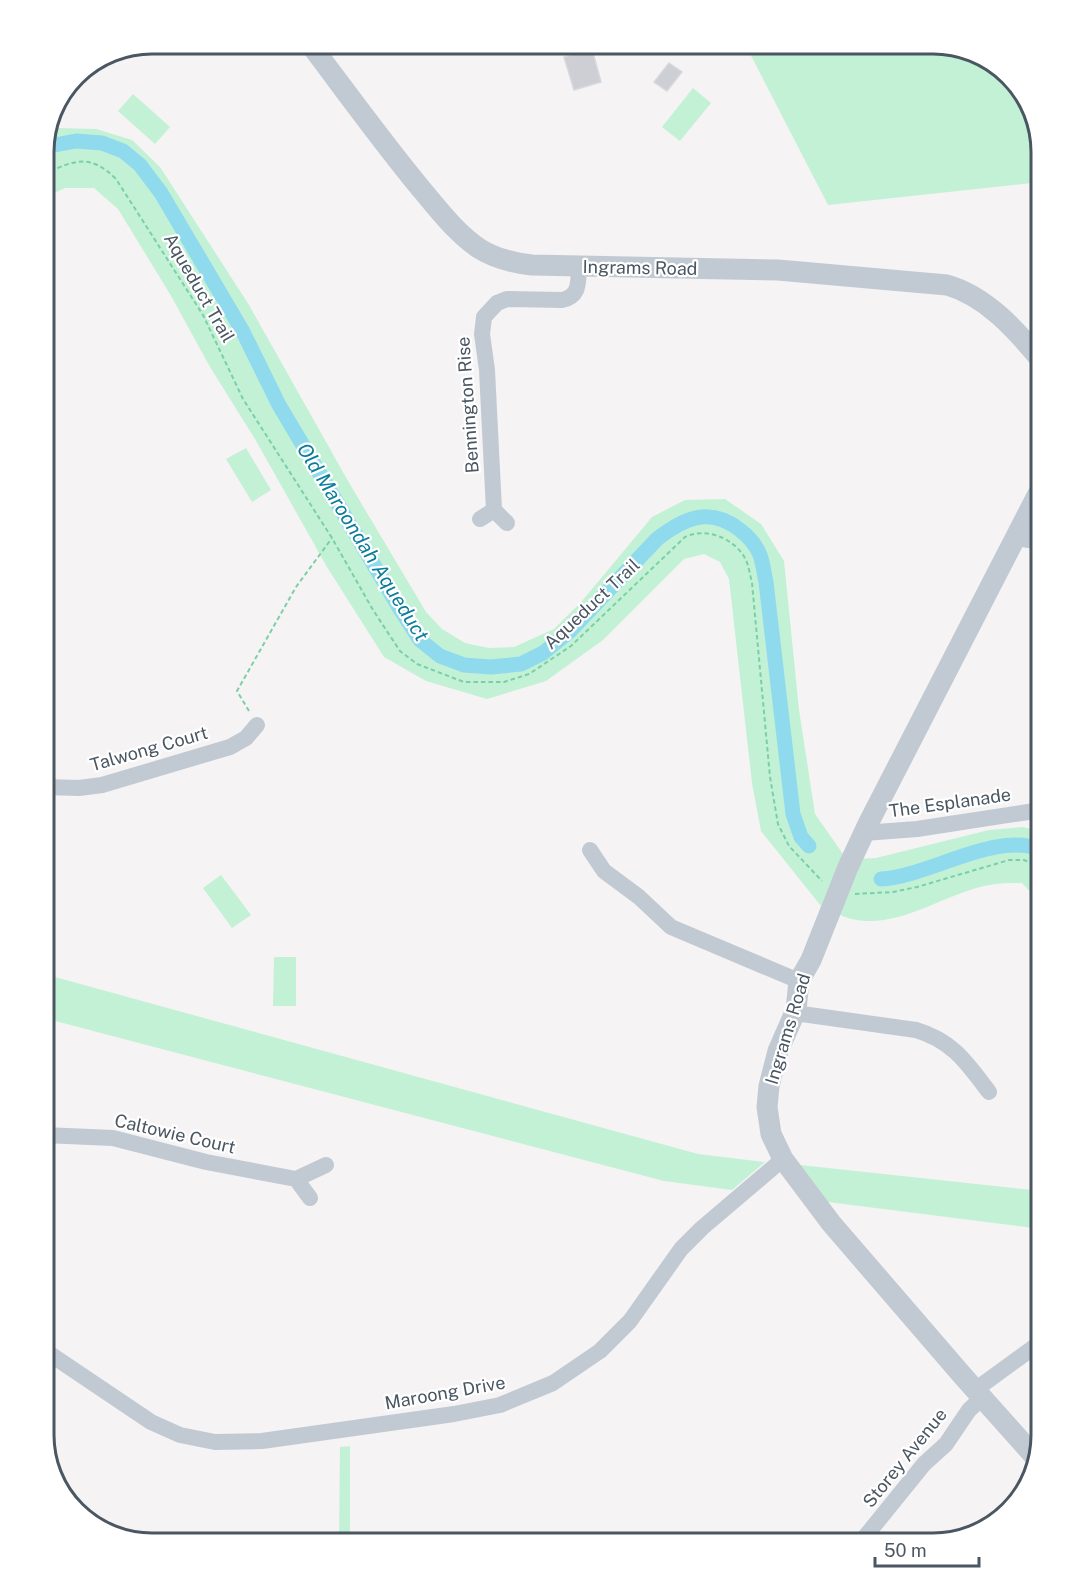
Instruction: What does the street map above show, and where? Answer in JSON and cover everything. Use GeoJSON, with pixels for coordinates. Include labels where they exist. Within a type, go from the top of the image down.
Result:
{"type":"FeatureCollection","features":[{"type":"Feature","properties":{"kind":"street","name":"Ingrams Road"},"geometry":{"type":"LineString","coordinates":[[318,54],[412,178],[477,247],[494,256],[512,262],[579,267],[786,271],[946,285],[965,291],[984,303],[1031,349]]}},
{"type":"Feature","properties":{"kind":"street","name":"Bennington Rise"},"geometry":{"type":"LineString","coordinates":[[494,510],[487,370],[482,334],[484,317],[497,303],[507,299],[562,300],[570,298],[576,293],[578,287],[579,267]]}},
{"type":"Feature","properties":{"kind":"street","name":"Ingrams Road"},"geometry":{"type":"LineString","coordinates":[[1030,1451],[855,1253],[783,1159],[774,1143],[769,1125],[768,1097],[778,1051],[795,1013],[800,981],[812,960],[836,895],[864,833],[1031,508]]}},
{"type":"Feature","properties":{"kind":"street"},"geometry":{"type":"LineString","coordinates":[[480,519],[494,510],[507,523]]}},
{"type":"Feature","properties":{"kind":"street"},"geometry":{"type":"LineString","coordinates":[[1016,538],[1031,540]]}},
{"type":"Feature","properties":{"kind":"street","name":"Talwong Court"},"geometry":{"type":"LineString","coordinates":[[54,787],[78,788],[114,782],[230,747],[246,738],[257,725]]}},
{"type":"Feature","properties":{"kind":"street","name":"The Esplanade"},"geometry":{"type":"LineString","coordinates":[[864,833],[916,829],[1031,812]]}},
{"type":"Feature","properties":{"kind":"street"},"geometry":{"type":"LineString","coordinates":[[590,850],[604,871],[639,897],[671,927],[800,981]]}},
{"type":"Feature","properties":{"kind":"street"},"geometry":{"type":"LineString","coordinates":[[795,1013],[930,1034],[954,1049],[989,1092]]}},
{"type":"Feature","properties":{"kind":"street","name":"Caltowie Court"},"geometry":{"type":"LineString","coordinates":[[54,1135],[113,1137],[206,1162],[296,1179]]}},
{"type":"Feature","properties":{"kind":"street","name":"Maroong Drive"},"geometry":{"type":"LineString","coordinates":[[54,1357],[151,1422],[180,1435],[215,1442],[262,1441],[454,1414],[500,1405],[554,1383],[600,1351],[630,1321],[670,1262],[692,1237],[783,1159]]}},
{"type":"Feature","properties":{"kind":"street"},"geometry":{"type":"LineString","coordinates":[[310,1198],[296,1179],[326,1165]]}},
{"type":"Feature","properties":{"kind":"street","name":"Storey Avenue"},"geometry":{"type":"LineString","coordinates":[[869,1533],[924,1464],[946,1444],[978,1394],[1031,1350]]}},
{"type":"Feature","properties":{"kind":"path","name":"Aqueduct Trail"},"geometry":{"type":"LineString","coordinates":[[54,170],[77,162],[88,162],[98,164],[116,179],[203,315],[243,399],[332,538],[373,610],[400,651],[417,664],[454,679],[476,682],[504,682],[517,679],[565,652],[685,537],[692,533],[713,534],[734,545],[746,560],[752,583],[770,777],[778,824],[789,846],[836,895]]}},
{"type":"Feature","properties":{"kind":"path"},"geometry":{"type":"LineString","coordinates":[[257,725],[237,691],[296,587],[332,538]]}},
{"type":"Feature","properties":{"kind":"path"},"geometry":{"type":"LineString","coordinates":[[836,895],[892,892],[917,887],[1009,860],[1024,860],[1031,863]]}},
{"type":"Feature","properties":{"kind":"green space"},"geometry":{"type":"Polygon","coordinates":[[[750,54],[940,54],[959,57],[993,74],[1011,92],[1024,114],[1030,139],[1031,183],[828,205],[750,54]]]}},
{"type":"Feature","properties":{"kind":"green space"},"geometry":{"type":"Polygon","coordinates":[[[693,88],[711,103],[680,141],[662,127],[693,88]]]}},
{"type":"Feature","properties":{"kind":"green space"},"geometry":{"type":"Polygon","coordinates":[[[133,94],[170,127],[155,144],[118,111],[133,94]]]}},
{"type":"Feature","properties":{"kind":"green space"},"geometry":{"type":"Polygon","coordinates":[[[57,129],[96,129],[132,140],[160,167],[249,305],[348,481],[426,612],[442,629],[465,643],[489,648],[514,647],[554,629],[582,601],[652,517],[685,500],[725,499],[761,524],[784,561],[799,710],[815,814],[843,854],[821,906],[761,831],[752,783],[729,579],[720,562],[704,554],[684,559],[603,640],[546,681],[487,699],[426,681],[384,657],[327,567],[255,439],[210,367],[170,294],[118,209],[94,188],[65,188],[54,193],[54,145],[57,129]]]}},
{"type":"Feature","properties":{"kind":"green space"},"geometry":{"type":"Polygon","coordinates":[[[246,448],[271,490],[252,502],[226,459],[246,448]]]}},
{"type":"Feature","properties":{"kind":"green space"},"geometry":{"type":"Polygon","coordinates":[[[1023,827],[1031,829],[1031,892],[1022,883],[989,885],[895,918],[876,921],[857,920],[838,914],[858,859],[876,858],[989,830],[1023,827]]]}},
{"type":"Feature","properties":{"kind":"green space"},"geometry":{"type":"Polygon","coordinates":[[[221,875],[251,915],[232,928],[203,888],[221,875]]]}},
{"type":"Feature","properties":{"kind":"green space"},"geometry":{"type":"Polygon","coordinates":[[[274,957],[296,957],[296,1006],[273,1006],[274,957]]]}},
{"type":"Feature","properties":{"kind":"green space"},"geometry":{"type":"Polygon","coordinates":[[[54,977],[698,1154],[765,1162],[732,1190],[664,1181],[54,1021],[54,977]]]}},
{"type":"Feature","properties":{"kind":"green space"},"geometry":{"type":"Polygon","coordinates":[[[800,1165],[1031,1190],[1031,1228],[828,1202],[800,1165]]]}},
{"type":"Feature","properties":{"kind":"green space"},"geometry":{"type":"Polygon","coordinates":[[[350,1446],[350,1533],[339,1533],[340,1447],[350,1446]]]}},
{"type":"Feature","properties":{"kind":"building"},"geometry":{"type":"Polygon","coordinates":[[[574,54],[593,54],[601,82],[574,90],[564,57],[574,54]]]}},
{"type":"Feature","properties":{"kind":"building"},"geometry":{"type":"Polygon","coordinates":[[[669,63],[682,72],[667,91],[654,82],[669,63]]]}},
{"type":"Feature","properties":{"kind":"waterway","name":"Old Maroondah Aqueduct"},"geometry":{"type":"LineString","coordinates":[[54,145],[76,141],[102,143],[123,151],[140,165],[161,193],[242,330],[279,405],[400,609],[420,640],[440,656],[464,665],[491,667],[521,664],[543,653],[569,632],[657,539],[677,525],[697,518],[718,518],[746,535],[760,555],[763,565],[793,814],[801,837],[809,846]]}},
{"type":"Feature","properties":{"kind":"waterway","name":"Old Maroondah Aqueduct"},"geometry":{"type":"LineString","coordinates":[[881,879],[920,871],[983,850],[1004,846],[1023,845],[1031,847]]}}]}
